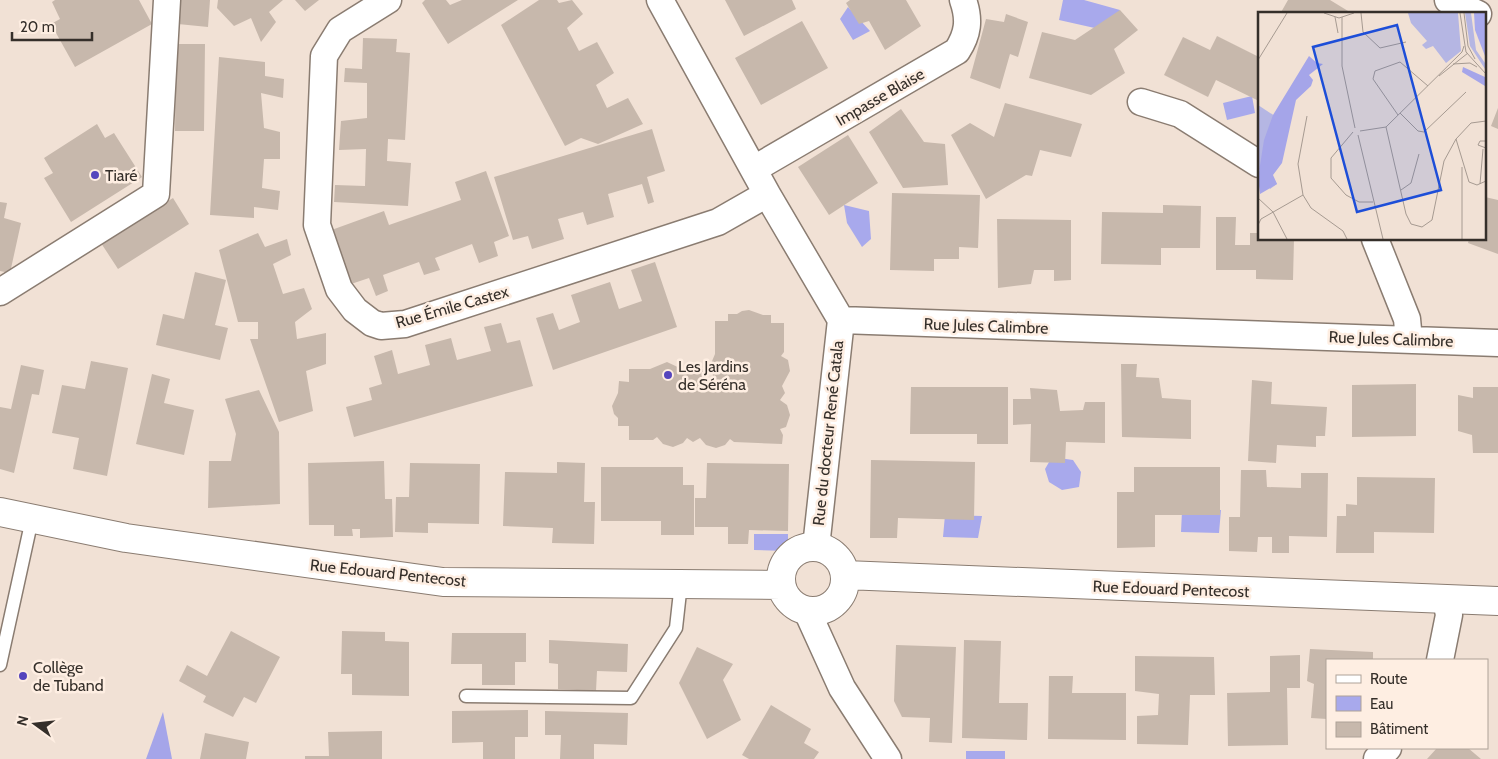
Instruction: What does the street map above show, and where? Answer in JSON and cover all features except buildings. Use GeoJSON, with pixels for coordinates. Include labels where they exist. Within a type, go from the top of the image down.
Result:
{"type":"FeatureCollection","features":[{"type":"Feature","properties":{"kind":"street"},"geometry":{"type":"LineString","coordinates":[[0,292],[156,194],[167,0]]}},
{"type":"Feature","properties":{"kind":"street","name":"Rue Émile Castex"},"geometry":{"type":"LineString","coordinates":[[388,0],[340,30],[324,56],[317,225],[339,289],[355,310],[372,323],[381,326],[405,324],[605,259],[718,222],[767,194]]}},
{"type":"Feature","properties":{"kind":"street"},"geometry":{"type":"LineString","coordinates":[[660,0],[767,194],[841,320]]}},
{"type":"Feature","properties":{"kind":"street","name":"Impasse Blaise"},"geometry":{"type":"LineString","coordinates":[[754,169],[957,51],[965,39],[968,27],[968,14],[963,0]]}},
{"type":"Feature","properties":{"kind":"street"},"geometry":{"type":"LineString","coordinates":[[1448,0],[1474,12]]}},
{"type":"Feature","properties":{"kind":"street"},"geometry":{"type":"LineString","coordinates":[[1486,18],[1498,23]]}},
{"type":"Feature","properties":{"kind":"street"},"geometry":{"type":"LineString","coordinates":[[1141,102],[1180,114],[1258,163]]}},
{"type":"Feature","properties":{"kind":"street"},"geometry":{"type":"LineString","coordinates":[[1374,240],[1407,319],[1409,340]]}},
{"type":"Feature","properties":{"kind":"street","name":"Rue Jules Calimbre"},"geometry":{"type":"LineString","coordinates":[[841,320],[1498,343]]}},
{"type":"Feature","properties":{"kind":"street","name":"Rue du docteur René Catala"},"geometry":{"type":"LineString","coordinates":[[816,547],[841,320]]}},
{"type":"Feature","properties":{"kind":"street","name":"Rue Edouard Pentecost"},"geometry":{"type":"LineString","coordinates":[[0,512],[126,538],[443,582],[781,585]]}},
{"type":"Feature","properties":{"kind":"street"},"geometry":{"type":"LineString","coordinates":[[816,547],[827,550],[836,557],[845,575],[844,589],[838,599],[831,606],[818,611],[808,611],[791,604],[784,595],[781,585],[782,571],[787,560],[804,548],[816,547]]}},
{"type":"Feature","properties":{"kind":"street","name":"Rue Edouard Pentecost"},"geometry":{"type":"LineString","coordinates":[[845,575],[1446,600],[1498,600]]}},
{"type":"Feature","properties":{"kind":"street"},"geometry":{"type":"LineString","coordinates":[[1440,659],[1449,614],[1446,600]]}},
{"type":"Feature","properties":{"kind":"street"},"geometry":{"type":"LineString","coordinates":[[808,611],[842,688],[888,759]]}},
{"type":"Feature","properties":{"kind":"street"},"geometry":{"type":"LineString","coordinates":[[1377,759],[1387,749]]}},
{"type":"Feature","properties":{"kind":"lane"},"geometry":{"type":"LineString","coordinates":[[0,665],[32,519]]}},
{"type":"Feature","properties":{"kind":"lane"},"geometry":{"type":"LineString","coordinates":[[466,696],[631,698],[676,628],[681,583]]}},
{"type":"Feature","properties":{"kind":"shaded area"},"geometry":{"type":"Polygon","coordinates":[[[163,712],[172,759],[146,759],[163,712]]]}},
{"type":"Feature","properties":{"kind":"water"},"geometry":{"type":"Polygon","coordinates":[[[1063,0],[1084,0],[1120,10],[1108,31],[1059,20],[1063,0]]]}},
{"type":"Feature","properties":{"kind":"water"},"geometry":{"type":"Polygon","coordinates":[[[848,7],[870,31],[853,40],[840,19],[848,7]]]}},
{"type":"Feature","properties":{"kind":"water"},"geometry":{"type":"Polygon","coordinates":[[[1252,96],[1255,113],[1227,120],[1223,103],[1252,96]]]}},
{"type":"Feature","properties":{"kind":"water"},"geometry":{"type":"Polygon","coordinates":[[[844,205],[869,211],[871,239],[862,247],[847,223],[844,205]]]}},
{"type":"Feature","properties":{"kind":"water"},"geometry":{"type":"Polygon","coordinates":[[[1052,457],[1073,460],[1081,472],[1079,487],[1062,490],[1049,482],[1045,469],[1052,457]]]}},
{"type":"Feature","properties":{"kind":"water"},"geometry":{"type":"Polygon","coordinates":[[[1221,510],[1219,533],[1181,532],[1182,511],[1221,510]]]}},
{"type":"Feature","properties":{"kind":"water"},"geometry":{"type":"Polygon","coordinates":[[[945,515],[982,516],[978,538],[943,537],[945,515]]]}},
{"type":"Feature","properties":{"kind":"water"},"geometry":{"type":"Polygon","coordinates":[[[754,534],[788,534],[788,551],[754,550],[754,534]]]}},
{"type":"Feature","properties":{"kind":"water"},"geometry":{"type":"Polygon","coordinates":[[[966,751],[1005,751],[1005,759],[966,759],[966,751]]]}},
{"type":"Feature","properties":{"kind":"place","name":"Tiaré"},"geometry":{"type":"Point","coordinates":[95,175]}},
{"type":"Feature","properties":{"kind":"place","name":"Les Jardins de Séréna"},"geometry":{"type":"Point","coordinates":[668,375]}},
{"type":"Feature","properties":{"kind":"place","name":"Collège de Tuband"},"geometry":{"type":"Point","coordinates":[23,676]}}]}
